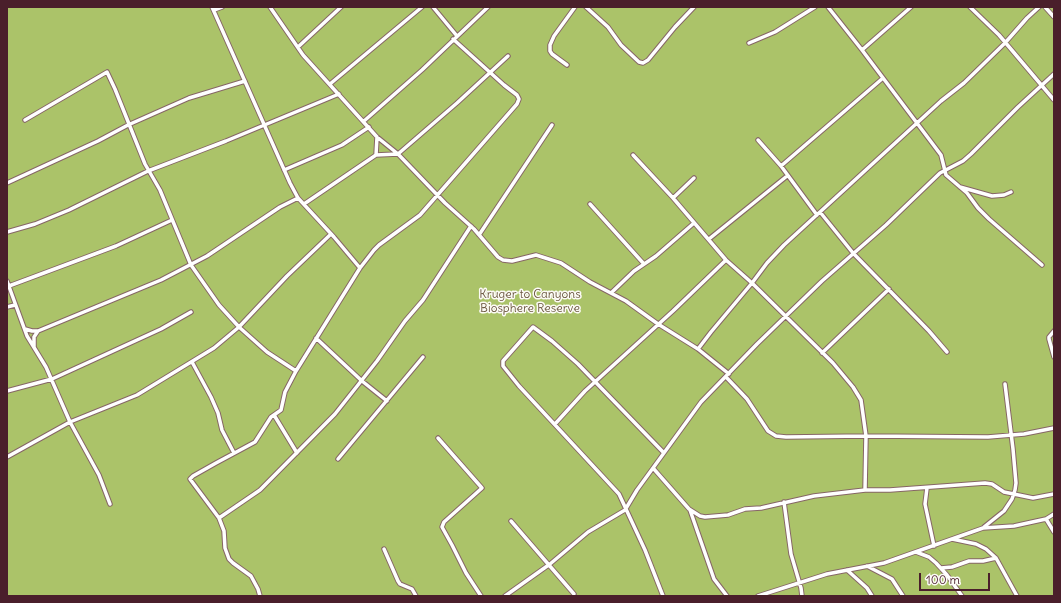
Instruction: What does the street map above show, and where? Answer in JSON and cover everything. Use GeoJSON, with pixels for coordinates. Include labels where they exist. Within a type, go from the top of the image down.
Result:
{"type":"FeatureCollection","features":[{"type":"Feature","properties":{"kind":"street"},"geometry":{"type":"LineString","coordinates":[[222,7],[213,8],[284,170],[298,198],[360,268]]}},
{"type":"Feature","properties":{"kind":"street"},"geometry":{"type":"LineString","coordinates":[[270,7],[298,47],[377,137],[398,154],[438,196],[471,226],[493,252],[503,260],[512,261],[531,255],[540,256],[562,263],[590,282],[626,301],[658,324],[698,349],[728,375],[747,399],[763,425],[772,435],[786,438],[866,436],[988,437],[1011,436],[1054,428]]}},
{"type":"Feature","properties":{"kind":"street"},"geometry":{"type":"LineString","coordinates":[[298,47],[341,7]]}},
{"type":"Feature","properties":{"kind":"street"},"geometry":{"type":"LineString","coordinates":[[330,84],[422,7]]}},
{"type":"Feature","properties":{"kind":"street"},"geometry":{"type":"LineString","coordinates":[[434,7],[457,36]]}},
{"type":"Feature","properties":{"kind":"street"},"geometry":{"type":"LineString","coordinates":[[364,121],[422,70],[488,7]]}},
{"type":"Feature","properties":{"kind":"street"},"geometry":{"type":"LineString","coordinates":[[567,65],[552,54],[550,51],[550,45],[554,36],[575,7]]}},
{"type":"Feature","properties":{"kind":"street"},"geometry":{"type":"LineString","coordinates":[[586,7],[608,27],[621,45],[643,64],[694,7]]}},
{"type":"Feature","properties":{"kind":"street"},"geometry":{"type":"LineString","coordinates":[[749,43],[779,30],[815,7]]}},
{"type":"Feature","properties":{"kind":"street"},"geometry":{"type":"LineString","coordinates":[[828,7],[940,155],[944,170],[948,177],[967,193],[978,208],[989,219],[1042,264]]}},
{"type":"Feature","properties":{"kind":"street"},"geometry":{"type":"LineString","coordinates":[[862,50],[911,7]]}},
{"type":"Feature","properties":{"kind":"street"},"geometry":{"type":"LineString","coordinates":[[970,7],[999,35],[1054,100]]}},
{"type":"Feature","properties":{"kind":"street"},"geometry":{"type":"LineString","coordinates":[[698,349],[717,323],[752,283],[773,255],[917,123],[964,83],[1005,43],[1026,18],[1039,7]]}},
{"type":"Feature","properties":{"kind":"street"},"geometry":{"type":"LineString","coordinates":[[1045,7],[1054,18]]}},
{"type":"Feature","properties":{"kind":"street"},"geometry":{"type":"LineString","coordinates":[[260,596],[251,576],[232,563],[229,559],[225,548],[224,532],[219,518],[190,479],[255,442],[274,415],[281,410],[285,392],[296,371],[360,268],[378,245],[420,215],[519,101],[517,95],[504,86],[453,39]]}},
{"type":"Feature","properties":{"kind":"street"},"geometry":{"type":"LineString","coordinates":[[304,204],[376,155],[398,154],[508,56]]}},
{"type":"Feature","properties":{"kind":"street"},"geometry":{"type":"LineString","coordinates":[[25,120],[107,72],[148,171],[160,190],[191,265],[219,305],[239,327],[268,352],[296,371]]}},
{"type":"Feature","properties":{"kind":"street"},"geometry":{"type":"LineString","coordinates":[[505,596],[550,564],[588,532],[625,510],[663,452],[701,402],[785,316],[853,253],[886,225],[935,177],[944,170],[963,161],[971,154],[1054,74]]}},
{"type":"Feature","properties":{"kind":"street"},"geometry":{"type":"LineString","coordinates":[[781,166],[883,78]]}},
{"type":"Feature","properties":{"kind":"street"},"geometry":{"type":"LineString","coordinates":[[7,183],[98,141],[128,125],[189,98],[245,81]]}},
{"type":"Feature","properties":{"kind":"street"},"geometry":{"type":"LineString","coordinates":[[7,232],[35,224],[69,210],[148,171],[339,94]]}},
{"type":"Feature","properties":{"kind":"street"},"geometry":{"type":"LineString","coordinates":[[479,235],[552,125]]}},
{"type":"Feature","properties":{"kind":"street"},"geometry":{"type":"LineString","coordinates":[[284,170],[332,150],[349,141],[369,127]]}},
{"type":"Feature","properties":{"kind":"street"},"geometry":{"type":"LineString","coordinates":[[376,155],[377,137]]}},
{"type":"Feature","properties":{"kind":"street"},"geometry":{"type":"LineString","coordinates":[[758,140],[781,166],[817,215]]}},
{"type":"Feature","properties":{"kind":"street"},"geometry":{"type":"LineString","coordinates":[[633,155],[673,198],[726,260],[752,283],[833,363],[858,394],[866,436],[865,490]]}},
{"type":"Feature","properties":{"kind":"street"},"geometry":{"type":"LineString","coordinates":[[709,239],[787,176]]}},
{"type":"Feature","properties":{"kind":"street"},"geometry":{"type":"LineString","coordinates":[[673,198],[694,178]]}},
{"type":"Feature","properties":{"kind":"street"},"geometry":{"type":"LineString","coordinates":[[960,187],[992,196],[1004,195],[1011,192]]}},
{"type":"Feature","properties":{"kind":"street"},"geometry":{"type":"LineString","coordinates":[[25,329],[32,331],[38,330],[145,287],[191,265],[280,207],[298,198]]}},
{"type":"Feature","properties":{"kind":"street"},"geometry":{"type":"LineString","coordinates":[[590,204],[644,264]]}},
{"type":"Feature","properties":{"kind":"street"},"geometry":{"type":"LineString","coordinates":[[820,212],[853,253],[890,289],[947,352]]}},
{"type":"Feature","properties":{"kind":"street"},"geometry":{"type":"LineString","coordinates":[[10,286],[116,246],[172,220]]}},
{"type":"Feature","properties":{"kind":"street"},"geometry":{"type":"LineString","coordinates":[[612,293],[634,271],[694,223]]}},
{"type":"Feature","properties":{"kind":"street"},"geometry":{"type":"LineString","coordinates":[[219,518],[260,490],[335,414],[390,344],[405,321],[423,300],[471,226]]}},
{"type":"Feature","properties":{"kind":"street"},"geometry":{"type":"LineString","coordinates":[[7,457],[70,422],[137,395],[214,348],[239,327],[287,276],[331,234]]}},
{"type":"Feature","properties":{"kind":"street"},"geometry":{"type":"LineString","coordinates":[[555,424],[579,396],[726,260]]}},
{"type":"Feature","properties":{"kind":"street"},"geometry":{"type":"LineString","coordinates":[[7,281],[25,329],[52,379],[70,422],[99,475],[110,504]]}},
{"type":"Feature","properties":{"kind":"street"},"geometry":{"type":"LineString","coordinates":[[822,353],[890,289]]}},
{"type":"Feature","properties":{"kind":"street"},"geometry":{"type":"LineString","coordinates":[[7,307],[16,305]]}},
{"type":"Feature","properties":{"kind":"street"},"geometry":{"type":"LineString","coordinates":[[7,391],[52,379],[160,330],[191,312]]}},
{"type":"Feature","properties":{"kind":"street"},"geometry":{"type":"LineString","coordinates":[[663,452],[568,354],[533,327],[502,363],[520,386],[612,485],[621,498],[625,510],[645,550],[663,596]]}},
{"type":"Feature","properties":{"kind":"street"},"geometry":{"type":"LineString","coordinates":[[34,348],[34,337],[38,330]]}},
{"type":"Feature","properties":{"kind":"street"},"geometry":{"type":"LineString","coordinates":[[1054,331],[1049,340],[1054,357]]}},
{"type":"Feature","properties":{"kind":"street"},"geometry":{"type":"LineString","coordinates":[[316,338],[362,381],[387,401]]}},
{"type":"Feature","properties":{"kind":"street"},"geometry":{"type":"LineString","coordinates":[[338,459],[423,357]]}},
{"type":"Feature","properties":{"kind":"street"},"geometry":{"type":"LineString","coordinates":[[192,362],[211,397],[218,413],[222,430],[234,453]]}},
{"type":"Feature","properties":{"kind":"street"},"geometry":{"type":"LineString","coordinates":[[983,528],[1004,510],[1014,494],[1016,483],[1005,384]]}},
{"type":"Feature","properties":{"kind":"street"},"geometry":{"type":"LineString","coordinates":[[274,415],[297,453]]}},
{"type":"Feature","properties":{"kind":"street"},"geometry":{"type":"LineString","coordinates":[[438,438],[482,488],[444,522],[442,527],[466,573],[481,596]]}},
{"type":"Feature","properties":{"kind":"street"},"geometry":{"type":"LineString","coordinates":[[652,468],[689,509],[700,516],[710,517],[728,515],[745,509],[761,508],[814,496],[865,490],[927,488],[985,483],[992,484],[1004,492],[1033,498],[1054,494]]}},
{"type":"Feature","properties":{"kind":"street"},"geometry":{"type":"LineString","coordinates":[[927,488],[925,504],[934,546]]}},
{"type":"Feature","properties":{"kind":"street"},"geometry":{"type":"LineString","coordinates":[[784,502],[791,554],[800,582],[802,596]]}},
{"type":"Feature","properties":{"kind":"street"},"geometry":{"type":"LineString","coordinates":[[689,509],[714,579],[727,596]]}},
{"type":"Feature","properties":{"kind":"street"},"geometry":{"type":"LineString","coordinates":[[758,596],[827,574],[884,563],[983,528],[1014,526],[1046,519],[1054,514]]}},
{"type":"Feature","properties":{"kind":"street"},"geometry":{"type":"LineString","coordinates":[[1046,519],[1054,532]]}},
{"type":"Feature","properties":{"kind":"street"},"geometry":{"type":"LineString","coordinates":[[511,521],[550,564],[574,594]]}},
{"type":"Feature","properties":{"kind":"street"},"geometry":{"type":"LineString","coordinates":[[952,539],[986,548],[996,558],[1016,596]]}},
{"type":"Feature","properties":{"kind":"street"},"geometry":{"type":"LineString","coordinates":[[384,549],[400,584],[412,588],[416,596]]}},
{"type":"Feature","properties":{"kind":"street"},"geometry":{"type":"LineString","coordinates":[[916,552],[932,559],[941,568],[962,596]]}},
{"type":"Feature","properties":{"kind":"street"},"geometry":{"type":"LineString","coordinates":[[941,568],[952,567],[970,561],[983,561],[996,558]]}},
{"type":"Feature","properties":{"kind":"street"},"geometry":{"type":"LineString","coordinates":[[867,566],[892,579],[903,596]]}},
{"type":"Feature","properties":{"kind":"street"},"geometry":{"type":"LineString","coordinates":[[847,570],[872,595]]}},
{"type":"Feature","properties":{"kind":"street"},"geometry":{"type":"LineString","coordinates":[[867,596],[872,595]]}},
{"type":"Feature","properties":{"kind":"green space","name":"Kruger to Canyons Biosphere Reserve"},"geometry":{"type":"Polygon","coordinates":[[[7,7],[1054,7],[1054,596],[7,596],[7,7]]]}}]}
